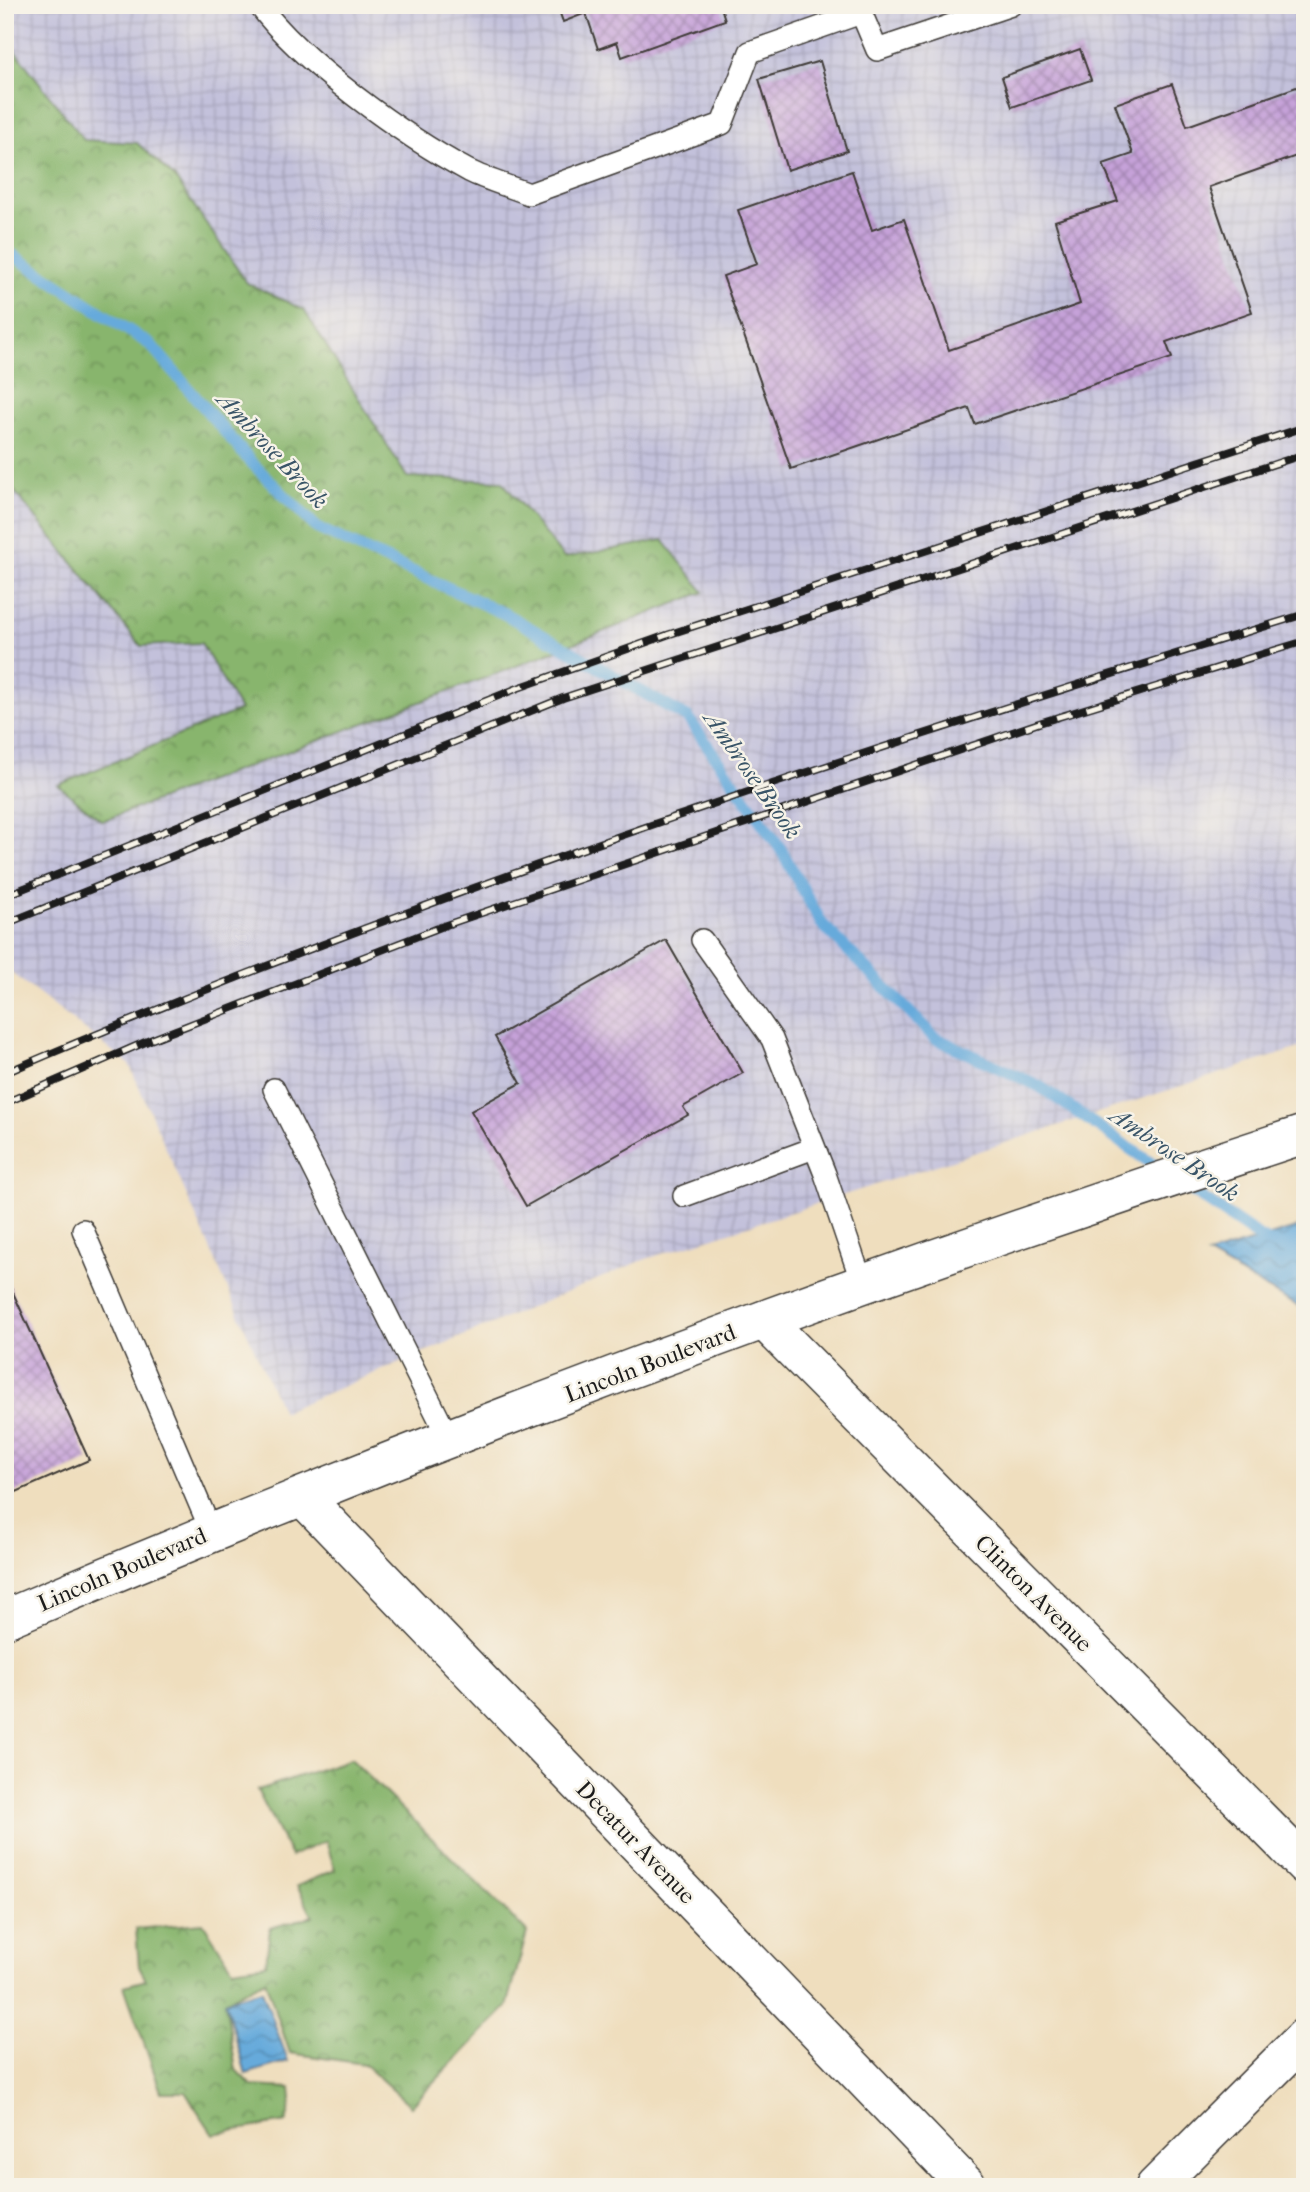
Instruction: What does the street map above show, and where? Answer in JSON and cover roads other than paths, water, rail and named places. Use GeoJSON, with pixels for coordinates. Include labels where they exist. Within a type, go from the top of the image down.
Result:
{"type":"FeatureCollection","features":[{"type":"Feature","properties":{"kind":"street","name":"Lincoln Boulevard"},"geometry":{"type":"LineString","coordinates":[[5,1619],[211,1531],[449,1438],[862,1283],[1305,1134]]}},
{"type":"Feature","properties":{"kind":"street","name":"Clinton Avenue"},"geometry":{"type":"LineString","coordinates":[[764,1321],[1305,1865]]}},
{"type":"Feature","properties":{"kind":"street","name":"Decatur Avenue"},"geometry":{"type":"LineString","coordinates":[[303,1497],[968,2187]]}},
{"type":"Feature","properties":{"kind":"street"},"geometry":{"type":"LineString","coordinates":[[1155,2187],[1305,2037]]}},
{"type":"Feature","properties":{"kind":"lane"},"geometry":{"type":"LineString","coordinates":[[259,5],[332,78],[408,132],[470,171],[529,194],[722,124],[750,52],[860,9],[877,50],[1011,5]]}},
{"type":"Feature","properties":{"kind":"lane"},"geometry":{"type":"LineString","coordinates":[[702,940],[772,1039],[862,1283]]}},
{"type":"Feature","properties":{"kind":"lane"},"geometry":{"type":"LineString","coordinates":[[274,1089],[449,1438]]}},
{"type":"Feature","properties":{"kind":"lane"},"geometry":{"type":"LineString","coordinates":[[684,1196],[814,1148]]}},
{"type":"Feature","properties":{"kind":"lane"},"geometry":{"type":"LineString","coordinates":[[83,1230],[211,1531]]}},
{"type":"Feature","properties":{"kind":"water"},"geometry":{"type":"Polygon","coordinates":[[[1305,1225],[1305,1310],[1208,1255],[1305,1225]]]}},
{"type":"Feature","properties":{"kind":"water"},"geometry":{"type":"Polygon","coordinates":[[[262,1990],[288,2061],[246,2074],[225,2001],[262,1990]]]}},
{"type":"Feature","properties":{"kind":"waterway","name":"Ambrose Brook"},"geometry":{"type":"LineString","coordinates":[[5,250],[151,345],[250,461],[317,528],[505,614],[688,718],[780,848],[822,924],[935,1038],[1039,1086],[1164,1172]]}},
{"type":"Feature","properties":{"kind":"waterway","name":"Ambrose Brook"},"geometry":{"type":"LineString","coordinates":[[1179,1182],[1261,1238],[1305,1257]]}},
{"type":"Feature","properties":{"kind":"railway"},"geometry":{"type":"LineString","coordinates":[[5,896],[518,688],[667,635],[1305,427]]}},
{"type":"Feature","properties":{"kind":"railway"},"geometry":{"type":"LineString","coordinates":[[5,924],[563,698],[1305,454]]}},
{"type":"Feature","properties":{"kind":"railway"},"geometry":{"type":"LineString","coordinates":[[5,1073],[325,943],[486,883],[976,717],[1305,614]]}},
{"type":"Feature","properties":{"kind":"railway"},"geometry":{"type":"LineString","coordinates":[[5,1103],[150,1040],[446,925],[1039,723],[1305,641]]}}]}
